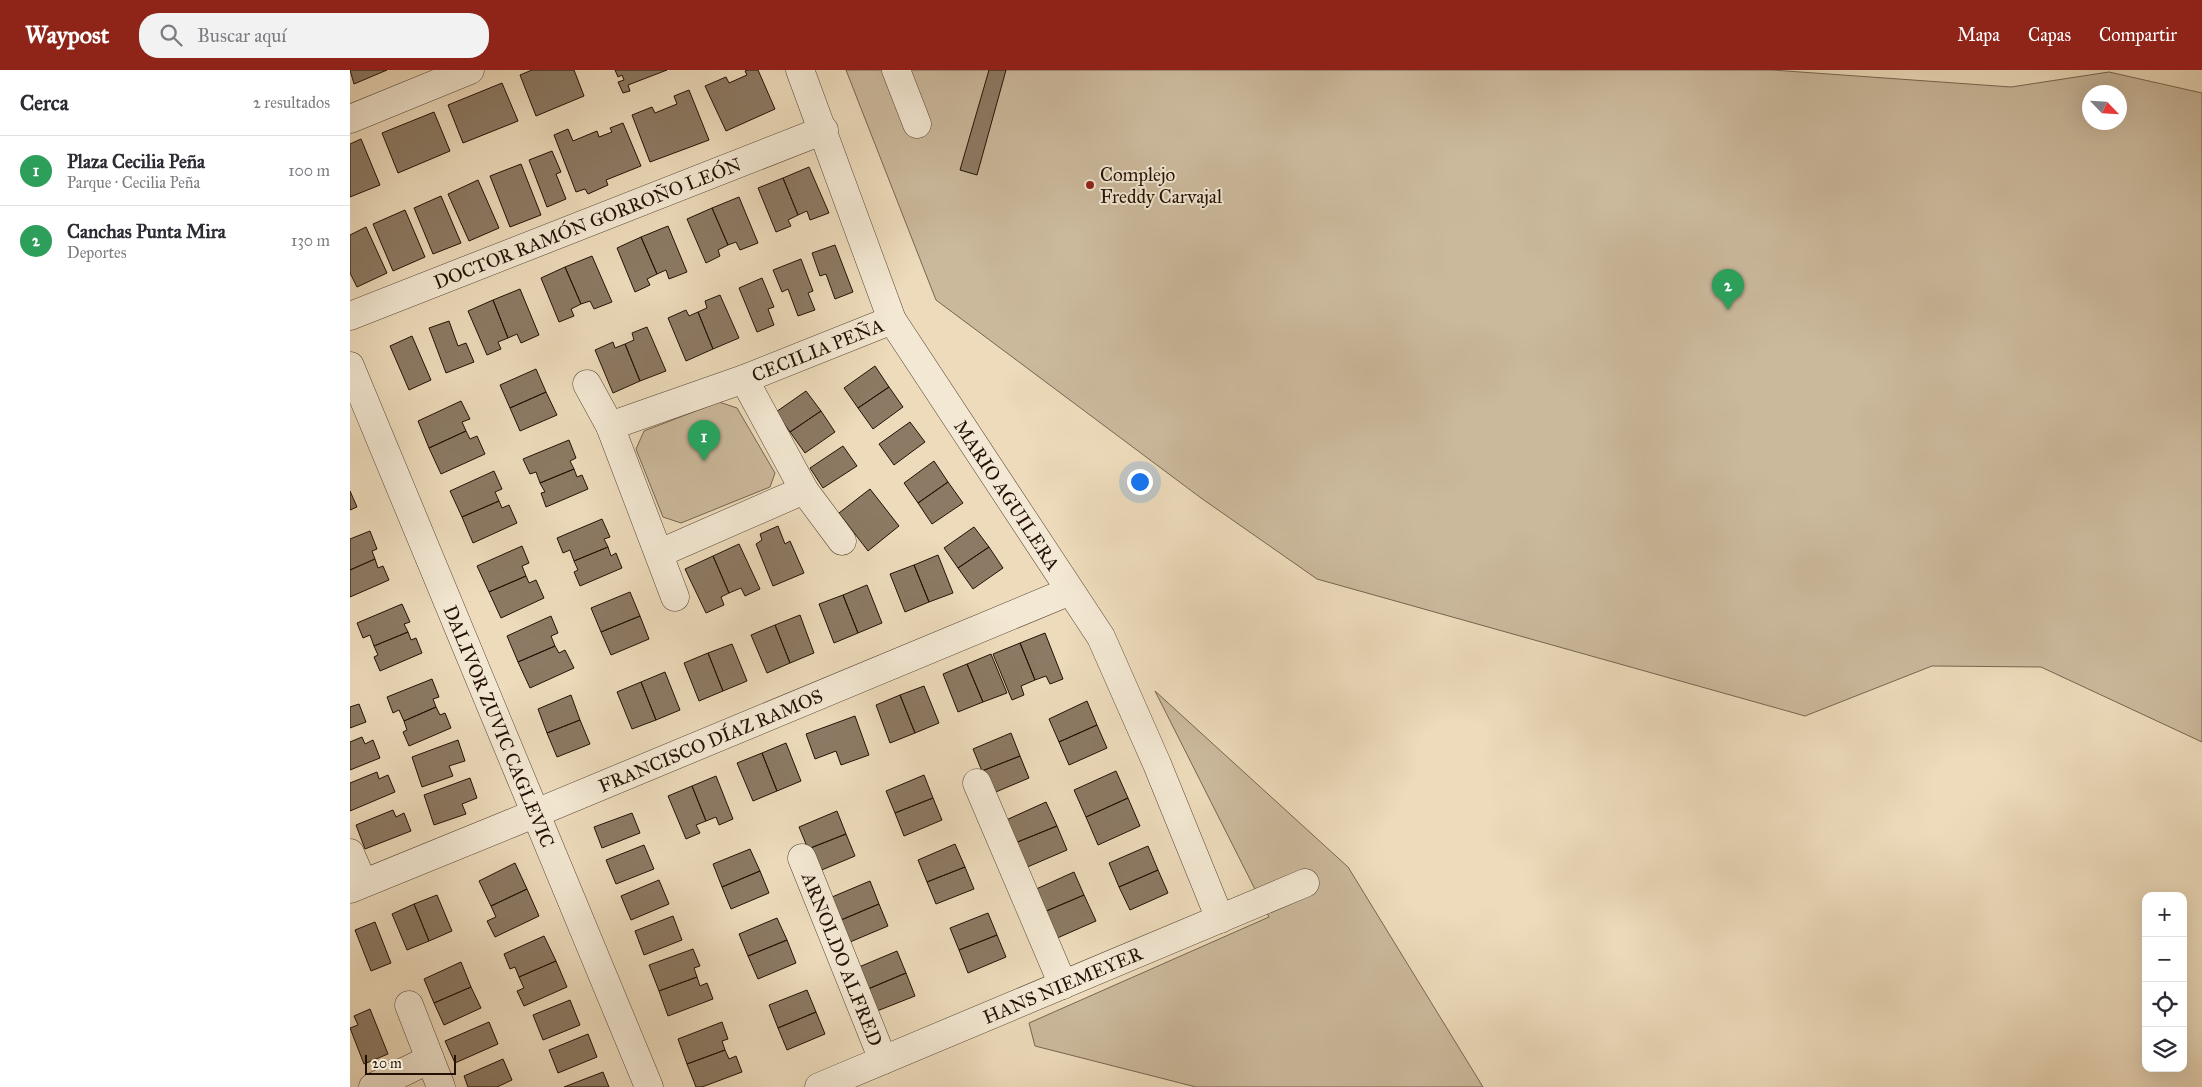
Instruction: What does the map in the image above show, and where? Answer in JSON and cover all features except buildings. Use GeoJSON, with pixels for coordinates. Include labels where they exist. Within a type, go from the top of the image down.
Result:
{"type":"FeatureCollection","features":[{"type":"Feature","properties":{"kind":"street"},"geometry":{"type":"LineString","coordinates":[[350,119],[470,70]]}},
{"type":"Feature","properties":{"kind":"street","name":"MARIO AGUILERA"},"geometry":{"type":"LineString","coordinates":[[800,70],[824,130],[892,320],[1101,638],[1157,764],[1220,919]]}},
{"type":"Feature","properties":{"kind":"street"},"geometry":{"type":"LineString","coordinates":[[896,70],[917,124]]}},
{"type":"Feature","properties":{"kind":"street","name":"DOCTOR RAMÓN GORROÑO LEÓN"},"geometry":{"type":"LineString","coordinates":[[350,316],[824,130]]}},
{"type":"Feature","properties":{"kind":"street","name":"CECILIA PEÑA"},"geometry":{"type":"LineString","coordinates":[[610,426],[744,379],[892,320]]}},
{"type":"Feature","properties":{"kind":"street","name":"DALIVOR ZUVIC CAGLEVIC"},"geometry":{"type":"LineString","coordinates":[[350,366],[649,1087]]}},
{"type":"Feature","properties":{"kind":"street","name":"CECILIA PEÑA"},"geometry":{"type":"LineString","coordinates":[[744,379],[804,490],[842,541]]}},
{"type":"Feature","properties":{"kind":"street"},"geometry":{"type":"LineString","coordinates":[[587,384],[610,426],[676,597]]}},
{"type":"Feature","properties":{"kind":"street"},"geometry":{"type":"LineString","coordinates":[[660,553],[804,490]]}},
{"type":"Feature","properties":{"kind":"street","name":"FRANCISCO DÍAZ RAMOS"},"geometry":{"type":"LineString","coordinates":[[356,886],[535,814],[1070,591]]}},
{"type":"Feature","properties":{"kind":"street"},"geometry":{"type":"LineString","coordinates":[[977,783],[1063,985]]}},
{"type":"Feature","properties":{"kind":"street"},"geometry":{"type":"LineString","coordinates":[[350,854],[356,886]]}},
{"type":"Feature","properties":{"kind":"street","name":"ARNOLDO ALFRED"},"geometry":{"type":"LineString","coordinates":[[802,858],[883,1060]]}},
{"type":"Feature","properties":{"kind":"street","name":"HANS NIEMEYER"},"geometry":{"type":"LineString","coordinates":[[819,1087],[1305,883]]}},
{"type":"Feature","properties":{"kind":"street"},"geometry":{"type":"LineString","coordinates":[[409,1005],[441,1087]]}},
{"type":"Feature","properties":{"kind":"street"},"geometry":{"type":"LineString","coordinates":[[373,1087],[430,1059]]}},
{"type":"Feature","properties":{"kind":"shaded area"},"geometry":{"type":"Polygon","coordinates":[[[846,70],[1772,70],[2011,87],[2109,72],[2202,93],[2202,742],[2041,667],[1932,666],[1805,716],[1317,579],[1201,498],[936,300],[846,70]]]}},
{"type":"Feature","properties":{"kind":"shaded area"},"geometry":{"type":"Polygon","coordinates":[[[719,402],[737,408],[775,473],[770,487],[681,523],[663,517],[636,449],[644,431],[719,402]]]}},
{"type":"Feature","properties":{"kind":"shaded area"},"geometry":{"type":"Polygon","coordinates":[[[1155,691],[1348,867],[1483,1087],[1196,1087],[1035,1046],[1029,1023],[1269,917],[1155,691]]]}},
{"type":"Feature","properties":{"kind":"place","name":"Complejo Freddy Carvajal"},"geometry":{"type":"Point","coordinates":[1090,185]}},
{"type":"Feature","properties":{"kind":"place","name":"Canchas Punta Mira"},"geometry":{"type":"Point","coordinates":[1728,310]}},
{"type":"Feature","properties":{"kind":"place","name":"Plaza Cecilia Peña"},"geometry":{"type":"Point","coordinates":[704,461]}}]}
